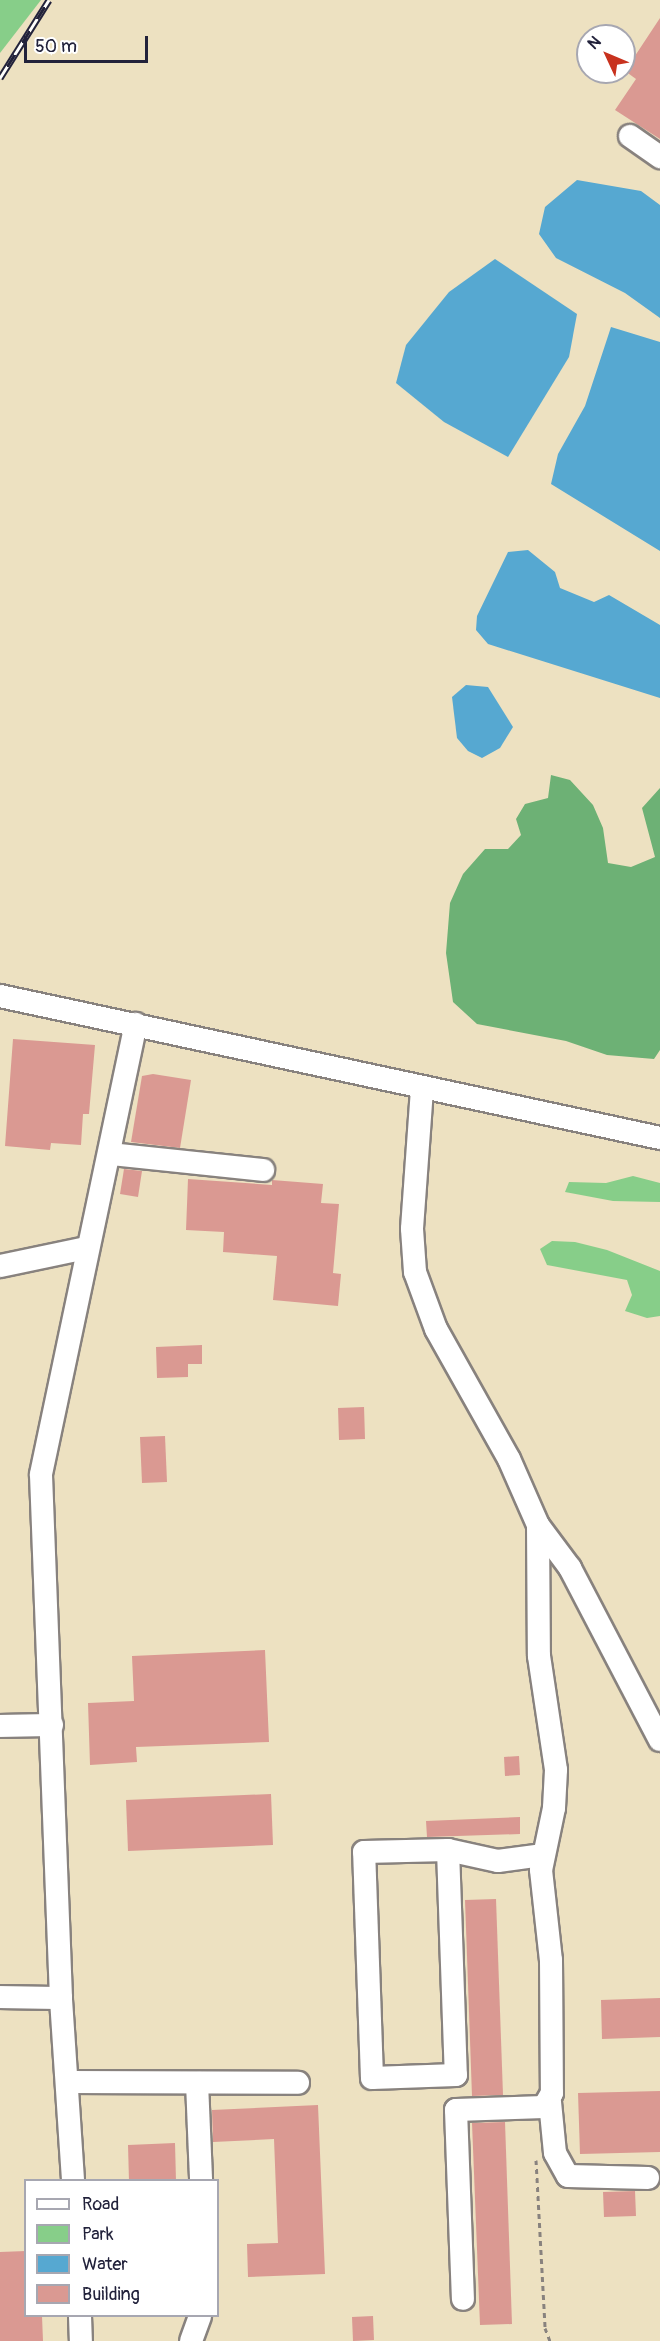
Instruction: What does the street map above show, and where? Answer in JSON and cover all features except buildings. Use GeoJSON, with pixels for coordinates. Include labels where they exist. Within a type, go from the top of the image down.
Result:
{"type":"FeatureCollection","features":[{"type":"Feature","properties":{"kind":"street"},"geometry":{"type":"LineString","coordinates":[[630,136],[660,157]]}},
{"type":"Feature","properties":{"kind":"street"},"geometry":{"type":"LineString","coordinates":[[0,996],[136,1024],[422,1089],[660,1138]]}},
{"type":"Feature","properties":{"kind":"street"},"geometry":{"type":"LineString","coordinates":[[73,2179],[61,1998],[41,1474],[86,1248],[111,1154],[136,1024]]}},
{"type":"Feature","properties":{"kind":"street"},"geometry":{"type":"LineString","coordinates":[[422,1089],[412,1229],[415,1272],[436,1329],[509,1459],[538,1525],[570,1568],[660,1740]]}},
{"type":"Feature","properties":{"kind":"street"},"geometry":{"type":"LineString","coordinates":[[111,1154],[263,1170]]}},
{"type":"Feature","properties":{"kind":"street"},"geometry":{"type":"LineString","coordinates":[[0,1266],[86,1248]]}},
{"type":"Feature","properties":{"kind":"street"},"geometry":{"type":"LineString","coordinates":[[538,1525],[539,1656],[556,1770],[554,1808],[542,1855],[551,1960],[547,2104],[555,2153],[568,2176],[648,2178]]}},
{"type":"Feature","properties":{"kind":"street"},"geometry":{"type":"LineString","coordinates":[[0,1726],[52,1725]]}},
{"type":"Feature","properties":{"kind":"street"},"geometry":{"type":"LineString","coordinates":[[448,1850],[456,2075],[372,2078],[364,1852],[448,1850],[498,1861],[542,1855]]}},
{"type":"Feature","properties":{"kind":"street"},"geometry":{"type":"LineString","coordinates":[[0,1997],[61,1998]]}},
{"type":"Feature","properties":{"kind":"street"},"geometry":{"type":"LineString","coordinates":[[68,2082],[298,2083]]}},
{"type":"Feature","properties":{"kind":"street"},"geometry":{"type":"LineString","coordinates":[[196,2083],[201,2179]]}},
{"type":"Feature","properties":{"kind":"street"},"geometry":{"type":"LineString","coordinates":[[463,2299],[456,2110],[547,2104]]}},
{"type":"Feature","properties":{"kind":"street"},"geometry":{"type":"LineString","coordinates":[[80,2317],[81,2341]]}},
{"type":"Feature","properties":{"kind":"street"},"geometry":{"type":"LineString","coordinates":[[191,2341],[200,2317]]}},
{"type":"Feature","properties":{"kind":"path"},"geometry":{"type":"LineString","coordinates":[[536,2150],[545,2328],[550,2341]]}},
{"type":"Feature","properties":{"kind":"green space"},"geometry":{"type":"Polygon","coordinates":[[[0,0],[41,0],[0,53],[0,0]]]}},
{"type":"Feature","properties":{"kind":"green space"},"geometry":{"type":"Polygon","coordinates":[[[551,775],[570,780],[593,805],[603,828],[608,863],[631,867],[655,857],[642,808],[660,788],[660,1050],[654,1059],[607,1055],[566,1041],[477,1024],[453,1002],[446,953],[450,903],[463,874],[485,849],[508,849],[521,835],[516,819],[525,804],[548,798],[551,775]]]}},
{"type":"Feature","properties":{"kind":"green space"},"geometry":{"type":"Polygon","coordinates":[[[633,1176],[660,1183],[660,1202],[613,1201],[565,1192],[569,1182],[606,1183],[633,1176]]]}},
{"type":"Feature","properties":{"kind":"green space"},"geometry":{"type":"Polygon","coordinates":[[[552,1241],[575,1242],[607,1250],[660,1271],[660,1316],[647,1318],[625,1311],[632,1295],[627,1280],[547,1265],[540,1249],[552,1241]]]}},
{"type":"Feature","properties":{"kind":"water"},"geometry":{"type":"Polygon","coordinates":[[[577,180],[641,191],[660,205],[660,318],[625,293],[556,258],[539,234],[545,207],[577,180]]]}},
{"type":"Feature","properties":{"kind":"water"},"geometry":{"type":"Polygon","coordinates":[[[495,259],[577,314],[569,357],[508,457],[444,422],[396,383],[406,345],[449,292],[495,259]]]}},
{"type":"Feature","properties":{"kind":"water"},"geometry":{"type":"Polygon","coordinates":[[[611,327],[660,342],[660,551],[551,484],[558,454],[585,406],[611,327]]]}},
{"type":"Feature","properties":{"kind":"water"},"geometry":{"type":"Polygon","coordinates":[[[528,550],[555,572],[560,588],[594,602],[609,595],[660,625],[660,698],[488,644],[476,630],[477,616],[508,552],[528,550]]]}},
{"type":"Feature","properties":{"kind":"water"},"geometry":{"type":"Polygon","coordinates":[[[466,685],[488,687],[513,727],[500,748],[482,758],[468,751],[457,738],[452,697],[466,685]]]}},
{"type":"Feature","properties":{"kind":"railway"},"geometry":{"type":"LineString","coordinates":[[0,78],[49,0]]}}]}
